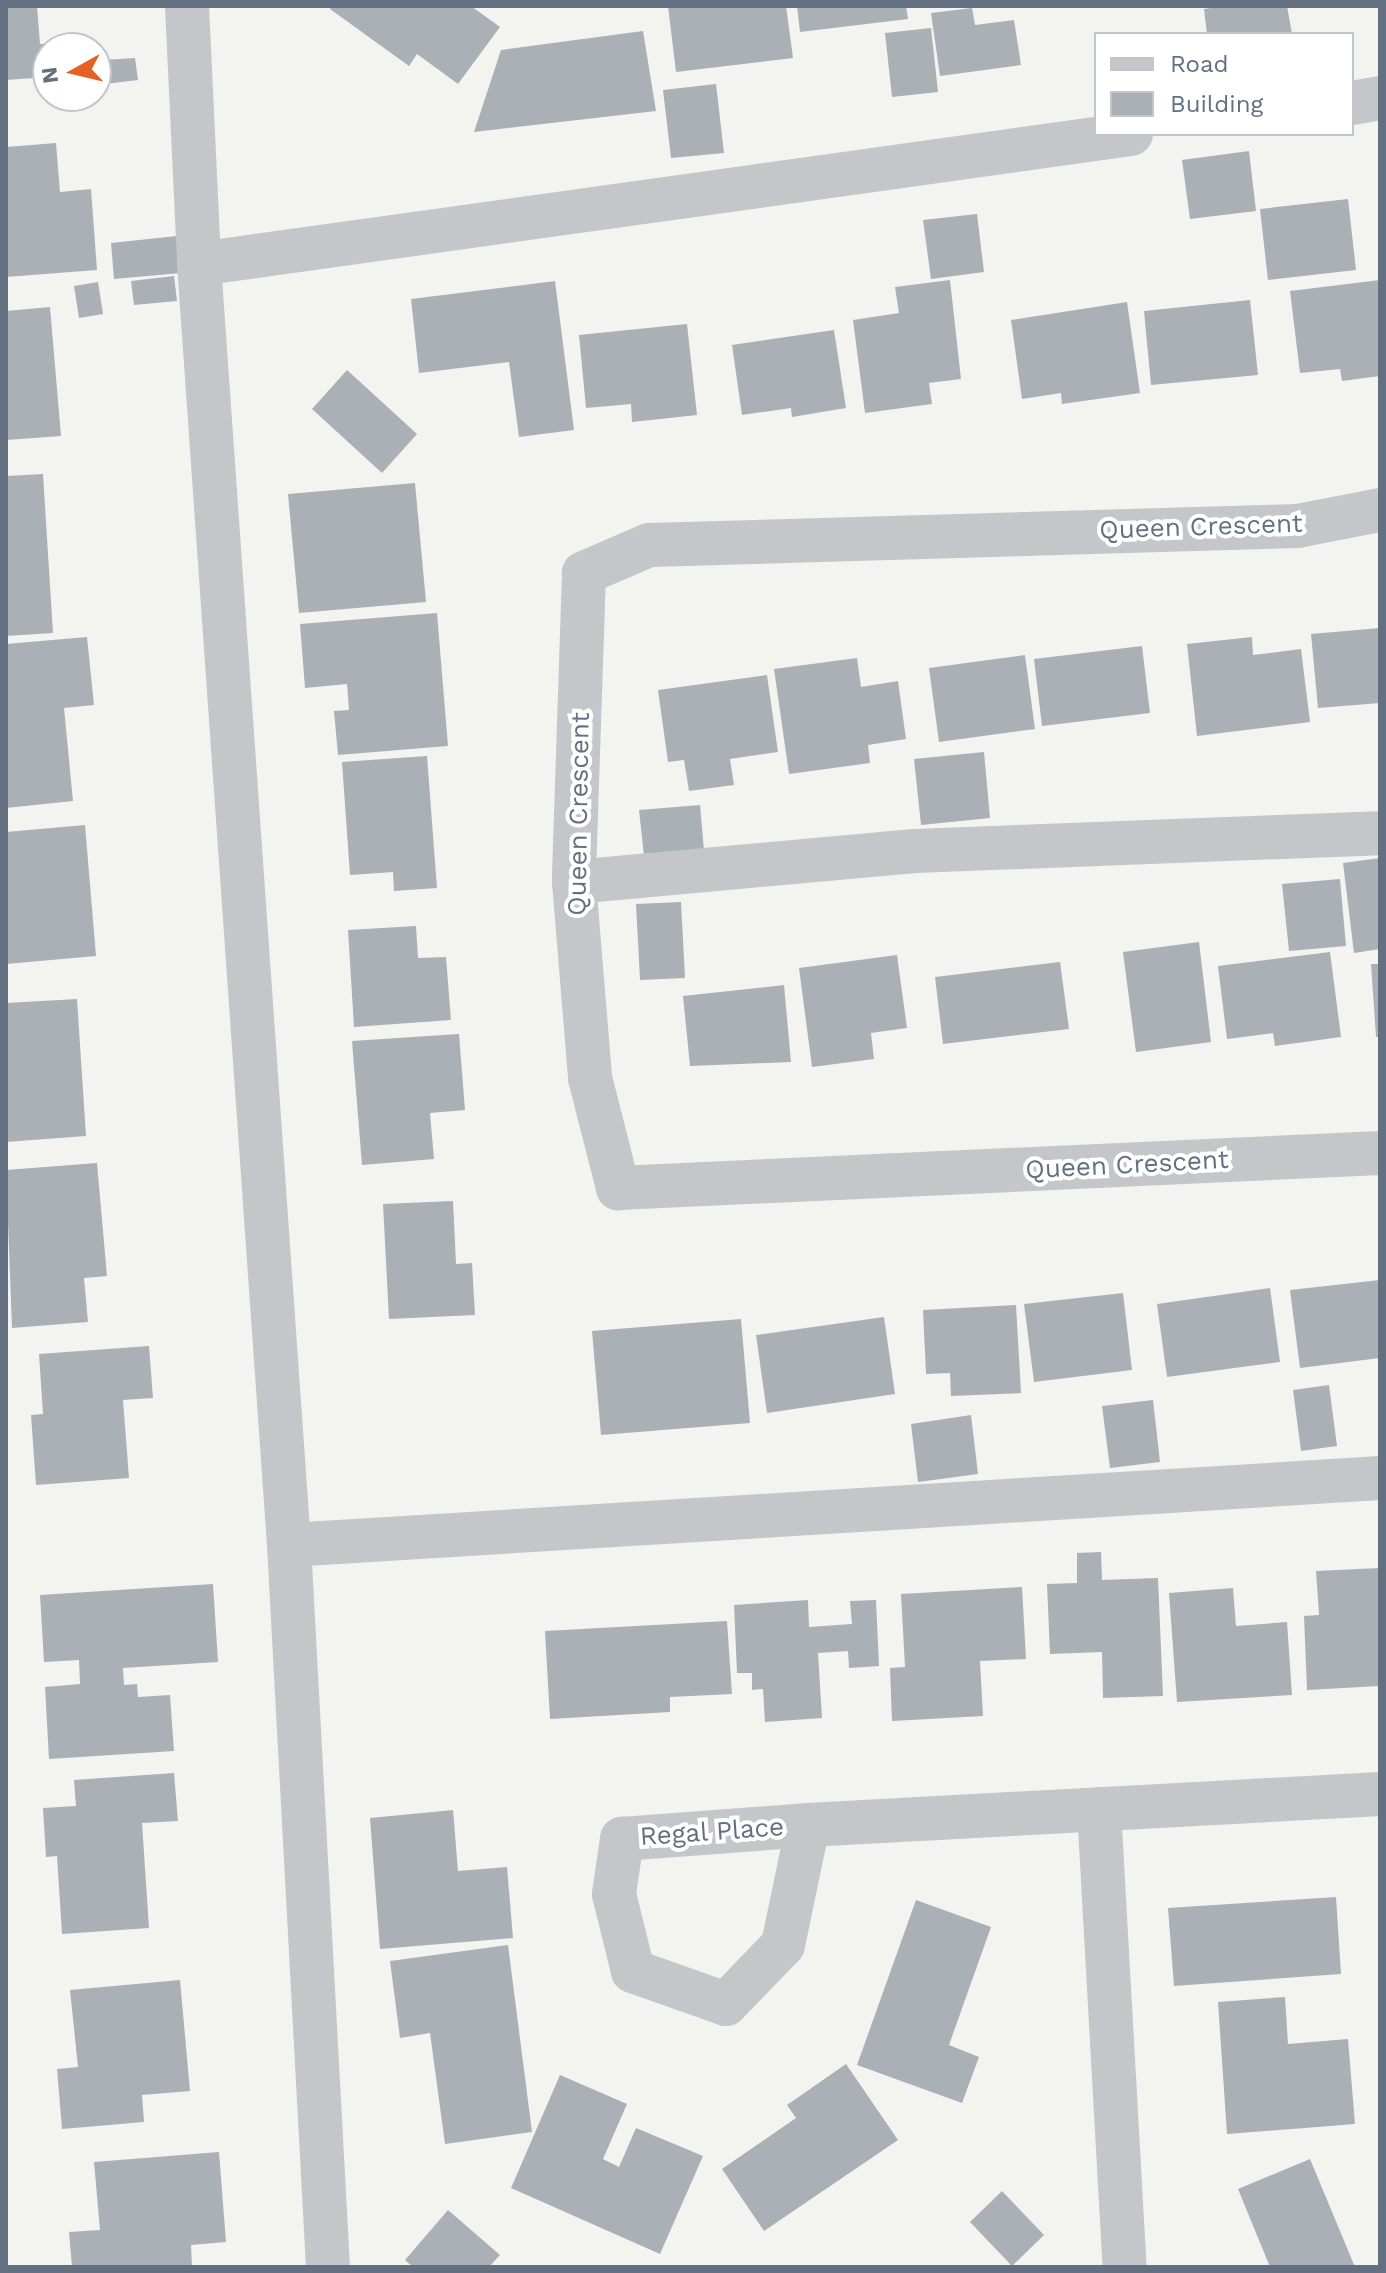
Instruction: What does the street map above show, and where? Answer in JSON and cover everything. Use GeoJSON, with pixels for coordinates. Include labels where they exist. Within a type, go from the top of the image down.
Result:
{"type":"FeatureCollection","features":[{"type":"Feature","properties":{"kind":"street"},"geometry":{"type":"LineString","coordinates":[[187,6],[199,264],[289,1545],[328,2267]]}},
{"type":"Feature","properties":{"kind":"street"},"geometry":{"type":"LineString","coordinates":[[1354,103],[1380,98]]}},
{"type":"Feature","properties":{"kind":"street"},"geometry":{"type":"LineString","coordinates":[[199,264],[1117,136]]}},
{"type":"Feature","properties":{"kind":"street","name":"Queen Crescent"},"geometry":{"type":"LineString","coordinates":[[1380,510],[1298,526],[649,545],[584,573],[574,882],[590,1078],[618,1188],[1380,1153]]}},
{"type":"Feature","properties":{"kind":"street"},"geometry":{"type":"LineString","coordinates":[[574,882],[915,851],[1380,833]]}},
{"type":"Feature","properties":{"kind":"street"},"geometry":{"type":"LineString","coordinates":[[289,1545],[1380,1478]]}},
{"type":"Feature","properties":{"kind":"street","name":"Regal Place"},"geometry":{"type":"LineString","coordinates":[[808,1825],[783,1945],[726,2004],[633,1971],[614,1894],[622,1839],[808,1825],[1380,1794]]}},
{"type":"Feature","properties":{"kind":"street"},"geometry":{"type":"LineString","coordinates":[[1099,1809],[1125,2267]]}},
{"type":"Feature","properties":{"kind":"building"},"geometry":{"type":"Polygon","coordinates":[[[6,6],[37,6],[39,32],[32,32],[32,78],[6,80],[6,6]]]}},
{"type":"Feature","properties":{"kind":"building"},"geometry":{"type":"Polygon","coordinates":[[[333,6],[471,6],[500,27],[458,84],[417,54],[409,66],[330,9],[333,6]]]}},
{"type":"Feature","properties":{"kind":"building"},"geometry":{"type":"Polygon","coordinates":[[[668,6],[786,6],[793,58],[676,72],[668,6]]]}},
{"type":"Feature","properties":{"kind":"building"},"geometry":{"type":"Polygon","coordinates":[[[797,6],[906,6],[908,19],[800,32],[797,6]]]}},
{"type":"Feature","properties":{"kind":"building"},"geometry":{"type":"Polygon","coordinates":[[[1287,6],[1292,32],[1207,32],[1204,9],[1287,6]]]}},
{"type":"Feature","properties":{"kind":"building"},"geometry":{"type":"Polygon","coordinates":[[[972,8],[975,25],[1014,20],[1021,65],[940,76],[931,13],[972,8]]]}},
{"type":"Feature","properties":{"kind":"building"},"geometry":{"type":"Polygon","coordinates":[[[931,28],[938,92],[892,97],[885,33],[931,28]]]}},
{"type":"Feature","properties":{"kind":"building"},"geometry":{"type":"Polygon","coordinates":[[[643,31],[656,111],[474,132],[501,50],[643,31]]]}},
{"type":"Feature","properties":{"kind":"building"},"geometry":{"type":"Polygon","coordinates":[[[135,58],[138,80],[112,83],[112,59],[135,58]]]}},
{"type":"Feature","properties":{"kind":"building"},"geometry":{"type":"Polygon","coordinates":[[[716,84],[724,153],[671,158],[663,90],[716,84]]]}},
{"type":"Feature","properties":{"kind":"building"},"geometry":{"type":"Polygon","coordinates":[[[56,143],[60,192],[91,189],[97,270],[6,277],[6,147],[56,143]]]}},
{"type":"Feature","properties":{"kind":"building"},"geometry":{"type":"Polygon","coordinates":[[[1249,151],[1256,211],[1190,219],[1182,160],[1249,151]]]}},
{"type":"Feature","properties":{"kind":"building"},"geometry":{"type":"Polygon","coordinates":[[[1348,199],[1356,270],[1268,280],[1260,209],[1348,199]]]}},
{"type":"Feature","properties":{"kind":"building"},"geometry":{"type":"Polygon","coordinates":[[[977,214],[984,272],[931,279],[923,220],[977,214]]]}},
{"type":"Feature","properties":{"kind":"building"},"geometry":{"type":"Polygon","coordinates":[[[177,236],[181,273],[114,279],[111,243],[177,236]]]}},
{"type":"Feature","properties":{"kind":"building"},"geometry":{"type":"Polygon","coordinates":[[[174,276],[177,301],[134,305],[131,281],[174,276]]]}},
{"type":"Feature","properties":{"kind":"building"},"geometry":{"type":"Polygon","coordinates":[[[950,280],[961,379],[929,383],[932,404],[865,413],[853,320],[899,313],[895,287],[950,280]]]}},
{"type":"Feature","properties":{"kind":"building"},"geometry":{"type":"Polygon","coordinates":[[[1380,280],[1380,376],[1342,381],[1340,369],[1300,373],[1290,291],[1380,280]]]}},
{"type":"Feature","properties":{"kind":"building"},"geometry":{"type":"Polygon","coordinates":[[[555,281],[574,430],[519,437],[509,362],[419,373],[411,299],[555,281]]]}},
{"type":"Feature","properties":{"kind":"building"},"geometry":{"type":"Polygon","coordinates":[[[98,282],[103,314],[79,318],[74,286],[98,282]]]}},
{"type":"Feature","properties":{"kind":"building"},"geometry":{"type":"Polygon","coordinates":[[[1250,300],[1258,375],[1151,385],[1144,311],[1250,300]]]}},
{"type":"Feature","properties":{"kind":"building"},"geometry":{"type":"Polygon","coordinates":[[[1127,302],[1140,393],[1062,404],[1061,393],[1022,399],[1011,320],[1127,302]]]}},
{"type":"Feature","properties":{"kind":"building"},"geometry":{"type":"Polygon","coordinates":[[[50,307],[61,436],[6,440],[6,311],[50,307]]]}},
{"type":"Feature","properties":{"kind":"building"},"geometry":{"type":"Polygon","coordinates":[[[687,324],[697,415],[632,422],[631,404],[586,408],[579,335],[687,324]]]}},
{"type":"Feature","properties":{"kind":"building"},"geometry":{"type":"Polygon","coordinates":[[[834,330],[846,408],[792,417],[791,408],[742,415],[732,345],[834,330]]]}},
{"type":"Feature","properties":{"kind":"building"},"geometry":{"type":"Polygon","coordinates":[[[347,370],[417,434],[382,473],[312,409],[347,370]]]}},
{"type":"Feature","properties":{"kind":"building"},"geometry":{"type":"Polygon","coordinates":[[[43,474],[53,633],[6,636],[6,476],[43,474]]]}},
{"type":"Feature","properties":{"kind":"building"},"geometry":{"type":"Polygon","coordinates":[[[415,483],[426,602],[299,613],[288,494],[415,483]]]}},
{"type":"Feature","properties":{"kind":"building"},"geometry":{"type":"Polygon","coordinates":[[[437,613],[448,746],[338,755],[334,711],[349,710],[347,684],[305,688],[300,624],[437,613]]]}},
{"type":"Feature","properties":{"kind":"building"},"geometry":{"type":"Polygon","coordinates":[[[1380,628],[1380,703],[1318,708],[1311,634],[1380,628]]]}},
{"type":"Feature","properties":{"kind":"building"},"geometry":{"type":"Polygon","coordinates":[[[87,637],[94,705],[64,708],[73,801],[6,808],[6,644],[87,637]]]}},
{"type":"Feature","properties":{"kind":"building"},"geometry":{"type":"Polygon","coordinates":[[[1252,637],[1253,655],[1301,649],[1310,722],[1197,736],[1187,644],[1252,637]]]}},
{"type":"Feature","properties":{"kind":"building"},"geometry":{"type":"Polygon","coordinates":[[[1142,646],[1150,713],[1042,726],[1034,659],[1142,646]]]}},
{"type":"Feature","properties":{"kind":"building"},"geometry":{"type":"Polygon","coordinates":[[[1025,655],[1035,729],[939,742],[929,668],[1025,655]]]}},
{"type":"Feature","properties":{"kind":"building"},"geometry":{"type":"Polygon","coordinates":[[[857,658],[861,687],[898,681],[906,739],[868,745],[870,763],[789,774],[774,669],[857,658]]]}},
{"type":"Feature","properties":{"kind":"building"},"geometry":{"type":"Polygon","coordinates":[[[767,675],[778,752],[730,759],[734,785],[689,791],[684,760],[668,762],[658,690],[767,675]]]}},
{"type":"Feature","properties":{"kind":"building"},"geometry":{"type":"Polygon","coordinates":[[[984,752],[990,818],[921,825],[914,759],[984,752]]]}},
{"type":"Feature","properties":{"kind":"building"},"geometry":{"type":"Polygon","coordinates":[[[427,756],[437,888],[394,891],[393,872],[350,875],[342,762],[427,756]]]}},
{"type":"Feature","properties":{"kind":"building"},"geometry":{"type":"Polygon","coordinates":[[[700,805],[704,851],[644,856],[639,810],[700,805]]]}},
{"type":"Feature","properties":{"kind":"building"},"geometry":{"type":"Polygon","coordinates":[[[85,825],[96,956],[6,964],[6,832],[85,825]]]}},
{"type":"Feature","properties":{"kind":"building"},"geometry":{"type":"Polygon","coordinates":[[[1380,858],[1380,949],[1354,953],[1343,863],[1380,858]]]}},
{"type":"Feature","properties":{"kind":"building"},"geometry":{"type":"Polygon","coordinates":[[[1340,879],[1346,946],[1289,951],[1282,884],[1340,879]]]}},
{"type":"Feature","properties":{"kind":"building"},"geometry":{"type":"Polygon","coordinates":[[[681,902],[685,978],[640,980],[636,904],[681,902]]]}},
{"type":"Feature","properties":{"kind":"building"},"geometry":{"type":"Polygon","coordinates":[[[416,926],[418,958],[446,957],[451,1020],[354,1027],[348,930],[416,926]]]}},
{"type":"Feature","properties":{"kind":"building"},"geometry":{"type":"Polygon","coordinates":[[[1199,942],[1211,1042],[1136,1052],[1123,952],[1199,942]]]}},
{"type":"Feature","properties":{"kind":"building"},"geometry":{"type":"Polygon","coordinates":[[[1330,952],[1341,1037],[1275,1046],[1273,1033],[1227,1039],[1218,966],[1330,952]]]}},
{"type":"Feature","properties":{"kind":"building"},"geometry":{"type":"Polygon","coordinates":[[[897,955],[907,1028],[871,1033],[874,1059],[812,1067],[799,968],[897,955]]]}},
{"type":"Feature","properties":{"kind":"building"},"geometry":{"type":"Polygon","coordinates":[[[1060,962],[1069,1029],[943,1044],[935,977],[1060,962]]]}},
{"type":"Feature","properties":{"kind":"building"},"geometry":{"type":"Polygon","coordinates":[[[1371,964],[1380,964],[1380,1037],[1376,1037],[1371,964]]]}},
{"type":"Feature","properties":{"kind":"building"},"geometry":{"type":"Polygon","coordinates":[[[784,985],[791,1062],[690,1066],[683,996],[784,985]]]}},
{"type":"Feature","properties":{"kind":"building"},"geometry":{"type":"Polygon","coordinates":[[[77,999],[86,1136],[6,1142],[6,1003],[77,999]]]}},
{"type":"Feature","properties":{"kind":"building"},"geometry":{"type":"Polygon","coordinates":[[[459,1034],[465,1110],[430,1113],[434,1159],[362,1165],[352,1041],[459,1034]]]}},
{"type":"Feature","properties":{"kind":"building"},"geometry":{"type":"Polygon","coordinates":[[[97,1163],[107,1276],[84,1278],[88,1322],[12,1328],[6,1170],[97,1163]]]}},
{"type":"Feature","properties":{"kind":"building"},"geometry":{"type":"Polygon","coordinates":[[[453,1201],[456,1264],[472,1263],[475,1315],[389,1319],[383,1204],[453,1201]]]}},
{"type":"Feature","properties":{"kind":"building"},"geometry":{"type":"Polygon","coordinates":[[[1380,1280],[1380,1358],[1300,1368],[1290,1290],[1380,1280]]]}},
{"type":"Feature","properties":{"kind":"building"},"geometry":{"type":"Polygon","coordinates":[[[1270,1288],[1280,1362],[1167,1377],[1157,1304],[1270,1288]]]}},
{"type":"Feature","properties":{"kind":"building"},"geometry":{"type":"Polygon","coordinates":[[[1123,1293],[1132,1370],[1034,1382],[1024,1304],[1123,1293]]]}},
{"type":"Feature","properties":{"kind":"building"},"geometry":{"type":"Polygon","coordinates":[[[1016,1305],[1021,1393],[951,1396],[950,1373],[926,1374],[923,1310],[1016,1305]]]}},
{"type":"Feature","properties":{"kind":"building"},"geometry":{"type":"Polygon","coordinates":[[[884,1317],[895,1394],[767,1413],[756,1335],[884,1317]]]}},
{"type":"Feature","properties":{"kind":"building"},"geometry":{"type":"Polygon","coordinates":[[[741,1319],[750,1423],[601,1435],[592,1331],[741,1319]]]}},
{"type":"Feature","properties":{"kind":"building"},"geometry":{"type":"Polygon","coordinates":[[[149,1346],[153,1398],[123,1400],[129,1478],[36,1485],[31,1415],[43,1414],[39,1354],[149,1346]]]}},
{"type":"Feature","properties":{"kind":"building"},"geometry":{"type":"Polygon","coordinates":[[[1329,1385],[1337,1446],[1301,1451],[1293,1390],[1329,1385]]]}},
{"type":"Feature","properties":{"kind":"building"},"geometry":{"type":"Polygon","coordinates":[[[1153,1400],[1160,1462],[1110,1468],[1102,1406],[1153,1400]]]}},
{"type":"Feature","properties":{"kind":"building"},"geometry":{"type":"Polygon","coordinates":[[[971,1415],[978,1474],[918,1482],[911,1424],[971,1415]]]}},
{"type":"Feature","properties":{"kind":"building"},"geometry":{"type":"Polygon","coordinates":[[[1101,1552],[1102,1580],[1158,1578],[1163,1696],[1103,1698],[1102,1652],[1050,1654],[1047,1584],[1077,1583],[1077,1553],[1101,1552]]]}},
{"type":"Feature","properties":{"kind":"building"},"geometry":{"type":"Polygon","coordinates":[[[1380,1568],[1379,1686],[1307,1690],[1304,1616],[1319,1615],[1316,1571],[1380,1568]]]}},
{"type":"Feature","properties":{"kind":"building"},"geometry":{"type":"Polygon","coordinates":[[[213,1584],[218,1662],[123,1668],[124,1685],[137,1684],[138,1697],[170,1695],[174,1751],[49,1759],[45,1687],[80,1684],[79,1660],[44,1662],[40,1595],[213,1584]]]}},
{"type":"Feature","properties":{"kind":"building"},"geometry":{"type":"Polygon","coordinates":[[[1022,1587],[1026,1659],[980,1661],[983,1716],[892,1721],[890,1668],[905,1667],[901,1594],[1022,1587]]]}},
{"type":"Feature","properties":{"kind":"building"},"geometry":{"type":"Polygon","coordinates":[[[1233,1588],[1236,1626],[1287,1622],[1292,1695],[1177,1702],[1169,1593],[1233,1588]]]}},
{"type":"Feature","properties":{"kind":"building"},"geometry":{"type":"Polygon","coordinates":[[[808,1600],[809,1627],[852,1624],[850,1601],[876,1600],[879,1666],[849,1668],[848,1651],[818,1653],[822,1718],[765,1722],[763,1689],[752,1690],[752,1673],[737,1673],[734,1605],[808,1600]]]}},
{"type":"Feature","properties":{"kind":"building"},"geometry":{"type":"Polygon","coordinates":[[[727,1621],[732,1694],[670,1697],[670,1712],[550,1719],[545,1631],[727,1621]]]}},
{"type":"Feature","properties":{"kind":"building"},"geometry":{"type":"Polygon","coordinates":[[[174,1773],[178,1821],[142,1823],[149,1928],[62,1934],[57,1856],[46,1857],[43,1808],[76,1806],[74,1780],[174,1773]]]}},
{"type":"Feature","properties":{"kind":"building"},"geometry":{"type":"Polygon","coordinates":[[[453,1810],[458,1871],[507,1867],[513,1938],[380,1949],[370,1818],[453,1810]]]}},
{"type":"Feature","properties":{"kind":"building"},"geometry":{"type":"Polygon","coordinates":[[[1336,1897],[1341,1974],[1174,1986],[1168,1908],[1336,1897]]]}},
{"type":"Feature","properties":{"kind":"building"},"geometry":{"type":"Polygon","coordinates":[[[916,1900],[991,1927],[949,2045],[979,2057],[962,2103],[857,2065],[916,1900]]]}},
{"type":"Feature","properties":{"kind":"building"},"geometry":{"type":"Polygon","coordinates":[[[508,1945],[532,2132],[445,2144],[430,2033],[400,2038],[390,1961],[508,1945]]]}},
{"type":"Feature","properties":{"kind":"building"},"geometry":{"type":"Polygon","coordinates":[[[180,1980],[190,2091],[142,2095],[144,2122],[62,2129],[57,2069],[78,2067],[70,1990],[180,1980]]]}},
{"type":"Feature","properties":{"kind":"building"},"geometry":{"type":"Polygon","coordinates":[[[1285,1997],[1288,2044],[1348,2039],[1355,2124],[1227,2134],[1218,2002],[1285,1997]]]}},
{"type":"Feature","properties":{"kind":"building"},"geometry":{"type":"Polygon","coordinates":[[[846,2064],[898,2140],[764,2231],[722,2169],[796,2118],[787,2105],[846,2064]]]}},
{"type":"Feature","properties":{"kind":"building"},"geometry":{"type":"Polygon","coordinates":[[[560,2075],[627,2104],[603,2159],[619,2167],[636,2128],[703,2156],[660,2254],[511,2188],[560,2075]]]}},
{"type":"Feature","properties":{"kind":"building"},"geometry":{"type":"Polygon","coordinates":[[[219,2152],[226,2242],[191,2245],[192,2267],[72,2267],[69,2232],[100,2230],[94,2162],[219,2152]]]}},
{"type":"Feature","properties":{"kind":"building"},"geometry":{"type":"Polygon","coordinates":[[[1310,2159],[1355,2267],[1270,2267],[1238,2189],[1310,2159]]]}},
{"type":"Feature","properties":{"kind":"building"},"geometry":{"type":"Polygon","coordinates":[[[1002,2191],[1044,2235],[1012,2266],[970,2222],[1002,2191]]]}},
{"type":"Feature","properties":{"kind":"building"},"geometry":{"type":"Polygon","coordinates":[[[448,2210],[500,2255],[489,2267],[413,2267],[405,2260],[448,2210]]]}}]}
